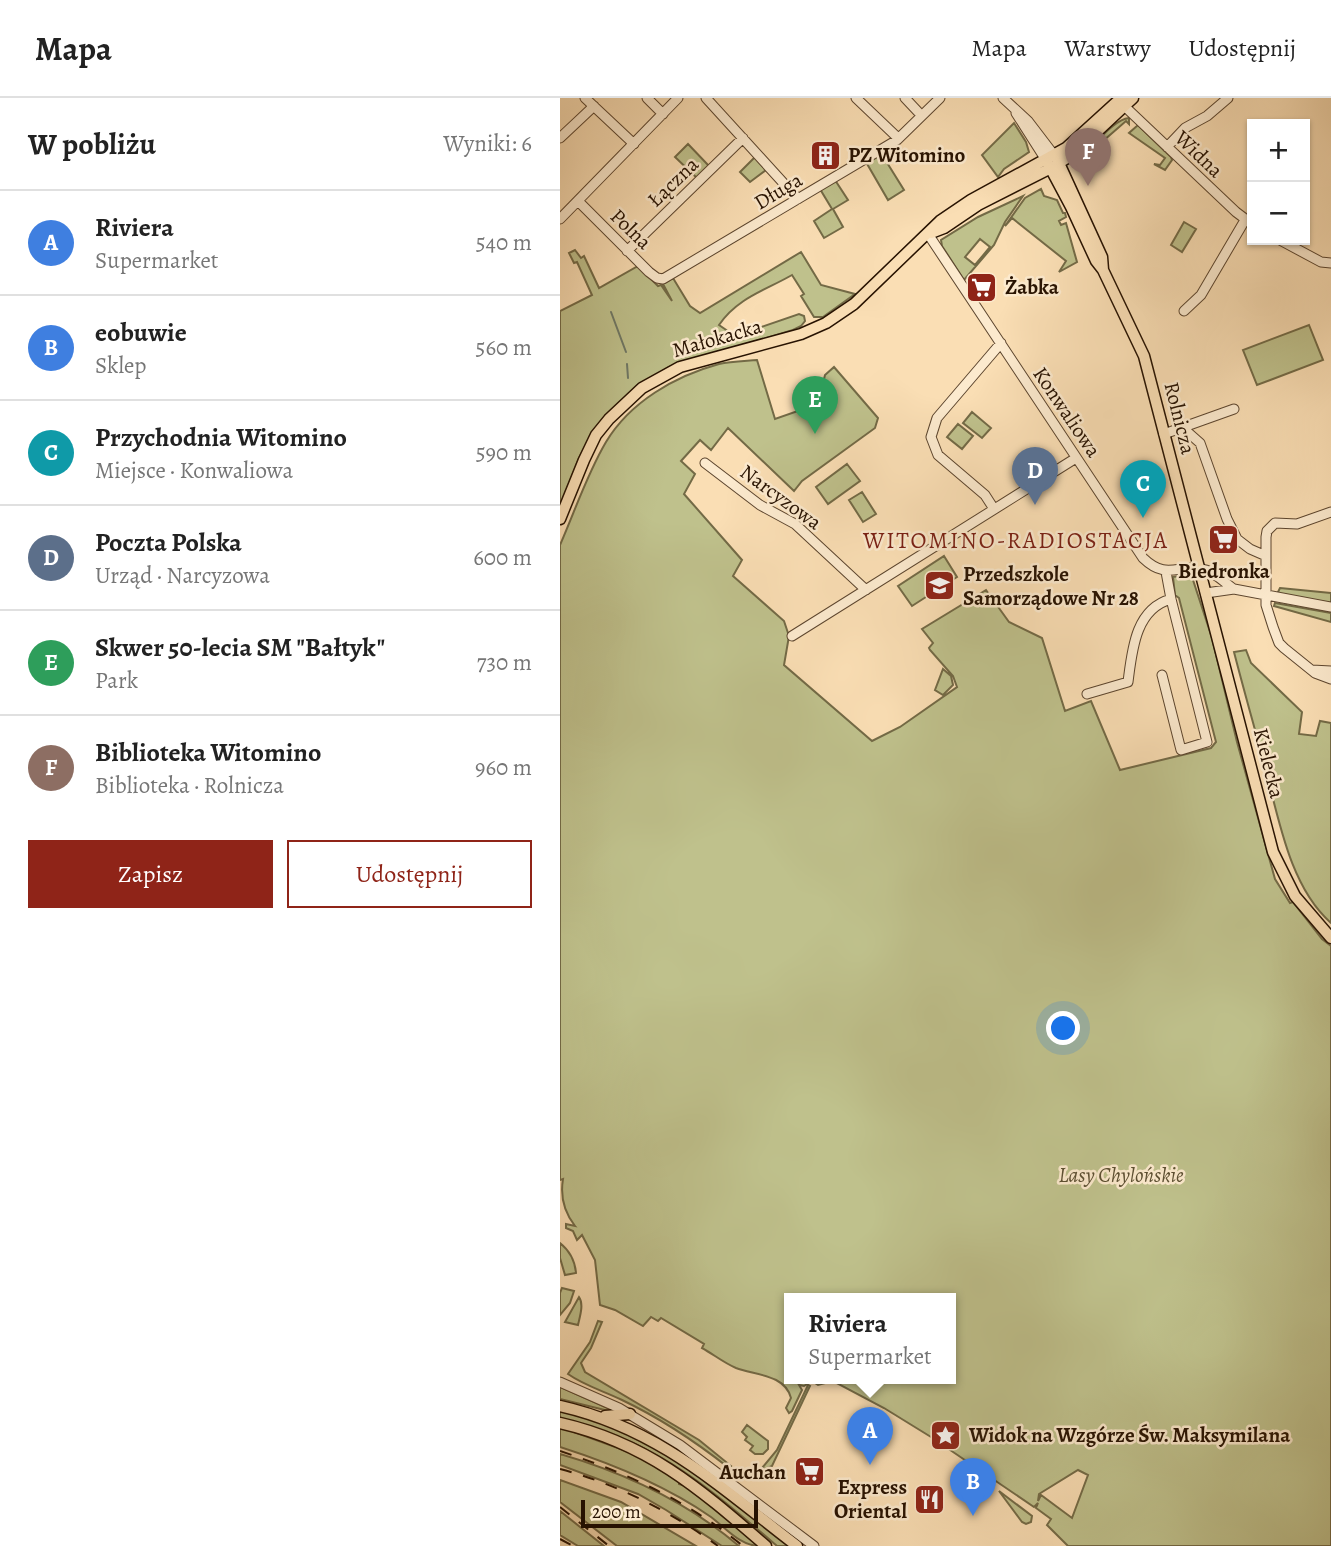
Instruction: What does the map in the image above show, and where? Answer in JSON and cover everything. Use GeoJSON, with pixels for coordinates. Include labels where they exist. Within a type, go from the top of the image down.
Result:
{"type":"FeatureCollection","features":[{"type":"Feature","properties":{"kind":"main road"},"geometry":{"type":"LineString","coordinates":[[1053,162],[1085,144],[1122,100]]}},
{"type":"Feature","properties":{"kind":"main road","name":"Małokacka"},"geometry":{"type":"LineString","coordinates":[[560,519],[597,435],[609,419],[642,388],[680,368],[801,334],[826,324],[854,304],[940,221],[1031,167],[1053,162]]}},
{"type":"Feature","properties":{"kind":"main road","name":"Małokacka"},"geometry":{"type":"LineString","coordinates":[[928,234],[944,228],[1053,162]]}},
{"type":"Feature","properties":{"kind":"main road","name":"Rolnicza"},"geometry":{"type":"LineString","coordinates":[[1053,162],[1102,257],[1103,270],[1139,345],[1203,581]]}},
{"type":"Feature","properties":{"kind":"main road","name":"Kielecka"},"geometry":{"type":"LineString","coordinates":[[1203,581],[1273,852],[1295,896],[1331,938]]}},
{"type":"Feature","properties":{"kind":"main road"},"geometry":{"type":"LineString","coordinates":[[560,1406],[597,1416],[670,1450],[797,1546]]}},
{"type":"Feature","properties":{"kind":"main road"},"geometry":{"type":"LineString","coordinates":[[597,1416],[630,1414]]}},
{"type":"Feature","properties":{"kind":"main road"},"geometry":{"type":"LineString","coordinates":[[560,1423],[613,1438],[662,1463],[684,1477],[766,1546]]}},
{"type":"Feature","properties":{"kind":"street"},"geometry":{"type":"LineString","coordinates":[[585,98],[634,144]]}},
{"type":"Feature","properties":{"kind":"street"},"geometry":{"type":"LineString","coordinates":[[647,98],[663,114]]}},
{"type":"Feature","properties":{"kind":"street"},"geometry":{"type":"LineString","coordinates":[[560,219],[678,98]]}},
{"type":"Feature","properties":{"kind":"street"},"geometry":{"type":"LineString","coordinates":[[706,98],[798,199]]}},
{"type":"Feature","properties":{"kind":"street"},"geometry":{"type":"LineString","coordinates":[[856,98],[898,138]]}},
{"type":"Feature","properties":{"kind":"street"},"geometry":{"type":"LineString","coordinates":[[905,98],[921,115]]}},
{"type":"Feature","properties":{"kind":"street","name":"Długa"},"geometry":{"type":"LineString","coordinates":[[661,279],[898,138],[940,98]]}},
{"type":"Feature","properties":{"kind":"street"},"geometry":{"type":"LineString","coordinates":[[1003,98],[1028,121],[1053,162]]}},
{"type":"Feature","properties":{"kind":"street"},"geometry":{"type":"LineString","coordinates":[[1167,147],[1185,128],[1207,116],[1228,98]]}},
{"type":"Feature","properties":{"kind":"street","name":"Widna"},"geometry":{"type":"LineString","coordinates":[[1122,100],[1167,147],[1247,220]]}},
{"type":"Feature","properties":{"kind":"street"},"geometry":{"type":"LineString","coordinates":[[560,138],[594,106]]}},
{"type":"Feature","properties":{"kind":"street"},"geometry":{"type":"LineString","coordinates":[[1011,106],[1036,143],[1053,162]]}},
{"type":"Feature","properties":{"kind":"street","name":"Łączna"},"geometry":{"type":"LineString","coordinates":[[627,251],[743,138]]}},
{"type":"Feature","properties":{"kind":"street"},"geometry":{"type":"LineString","coordinates":[[1031,167],[1036,143]]}},
{"type":"Feature","properties":{"kind":"street","name":"Polna"},"geometry":{"type":"LineString","coordinates":[[578,201],[627,251],[661,279]]}},
{"type":"Feature","properties":{"kind":"street"},"geometry":{"type":"LineString","coordinates":[[1184,311],[1198,300],[1247,225]]}},
{"type":"Feature","properties":{"kind":"street","name":"Konwaliowa"},"geometry":{"type":"LineString","coordinates":[[928,234],[1143,558],[1150,565],[1166,572]]}},
{"type":"Feature","properties":{"kind":"street"},"geometry":{"type":"LineString","coordinates":[[1289,245],[1321,262],[1331,263]]}},
{"type":"Feature","properties":{"kind":"street"},"geometry":{"type":"LineString","coordinates":[[995,509],[985,495],[938,455],[931,437],[940,413],[1001,343]]}},
{"type":"Feature","properties":{"kind":"street"},"geometry":{"type":"LineString","coordinates":[[1164,434],[1234,409]]}},
{"type":"Feature","properties":{"kind":"street"},"geometry":{"type":"LineString","coordinates":[[1183,428],[1200,443],[1230,529],[1237,539],[1250,549],[1266,556]]}},
{"type":"Feature","properties":{"kind":"street"},"geometry":{"type":"LineString","coordinates":[[792,636],[1076,458]]}},
{"type":"Feature","properties":{"kind":"street","name":"Narcyzowa"},"geometry":{"type":"LineString","coordinates":[[705,463],[760,505],[795,524],[866,590]]}},
{"type":"Feature","properties":{"kind":"street"},"geometry":{"type":"LineString","coordinates":[[1331,512],[1297,524],[1275,523],[1267,531],[1266,556],[1266,605],[1279,643],[1310,670],[1331,679]]}},
{"type":"Feature","properties":{"kind":"street"},"geometry":{"type":"LineString","coordinates":[[1162,675],[1181,750],[1207,742],[1166,572],[1200,569],[1209,571],[1234,589]]}},
{"type":"Feature","properties":{"kind":"street"},"geometry":{"type":"LineString","coordinates":[[1206,593],[1234,589],[1331,607]]}},
{"type":"Feature","properties":{"kind":"street"},"geometry":{"type":"LineString","coordinates":[[1087,694],[1128,682],[1137,631],[1153,609],[1163,601],[1171,599]]}},
{"type":"Feature","properties":{"kind":"street"},"geometry":{"type":"LineString","coordinates":[[1310,670],[1331,671]]}},
{"type":"Feature","properties":{"kind":"street"},"geometry":{"type":"LineString","coordinates":[[560,1382],[630,1414],[703,1461],[814,1546]]}},
{"type":"Feature","properties":{"kind":"green space"},"geometry":{"type":"Polygon","coordinates":[[[1129,118],[1129,124],[1126,121],[1095,148],[1086,163],[1087,150],[1112,126],[1129,118]]]}},
{"type":"Feature","properties":{"kind":"green space"},"geometry":{"type":"Polygon","coordinates":[[[1014,123],[1029,152],[1004,169],[998,177],[982,155],[1014,123]]]}},
{"type":"Feature","properties":{"kind":"green space"},"geometry":{"type":"Polygon","coordinates":[[[1138,125],[1171,157],[1172,160],[1165,170],[1154,164],[1160,165],[1165,158],[1129,133],[1138,125]]]}},
{"type":"Feature","properties":{"kind":"green space"},"geometry":{"type":"Polygon","coordinates":[[[688,144],[709,166],[697,178],[675,157],[688,144]]]}},
{"type":"Feature","properties":{"kind":"green space"},"geometry":{"type":"Polygon","coordinates":[[[881,153],[904,190],[888,200],[866,162],[881,153]]]}},
{"type":"Feature","properties":{"kind":"green space"},"geometry":{"type":"Polygon","coordinates":[[[755,157],[766,170],[750,182],[740,172],[755,157]]]}},
{"type":"Feature","properties":{"kind":"green space"},"geometry":{"type":"Polygon","coordinates":[[[835,180],[848,200],[833,209],[843,227],[824,238],[814,221],[832,209],[820,189],[835,180]]]}},
{"type":"Feature","properties":{"kind":"green space"},"geometry":{"type":"Polygon","coordinates":[[[1041,189],[1044,196],[1057,200],[1065,213],[1066,217],[1059,221],[1061,225],[1066,223],[1077,262],[1059,272],[1066,261],[1012,218],[1005,226],[1025,198],[1041,189]]]}},
{"type":"Feature","properties":{"kind":"green space"},"geometry":{"type":"Polygon","coordinates":[[[1023,196],[1005,222],[994,245],[964,280],[942,246],[941,240],[978,217],[1023,196]],[[980,239],[965,257],[975,265],[990,247],[980,239]]]}},
{"type":"Feature","properties":{"kind":"green space"},"geometry":{"type":"Polygon","coordinates":[[[1184,222],[1196,229],[1182,252],[1171,245],[1184,222]]]}},
{"type":"Feature","properties":{"kind":"green space"},"geometry":{"type":"Polygon","coordinates":[[[575,250],[581,258],[584,256],[599,288],[638,266],[658,286],[661,285],[672,301],[663,284],[673,278],[690,306],[700,313],[801,252],[821,285],[855,294],[823,317],[814,317],[792,275],[743,301],[719,325],[735,336],[799,314],[804,316],[805,321],[793,330],[669,367],[638,386],[592,434],[579,458],[560,507],[560,311],[592,295],[577,262],[574,263],[569,253],[575,250]]]}},
{"type":"Feature","properties":{"kind":"green space"},"geometry":{"type":"Polygon","coordinates":[[[1309,325],[1323,360],[1257,385],[1243,350],[1309,325]]]}},
{"type":"Feature","properties":{"kind":"green space","name":"Lasy Chylońskie"},"geometry":{"type":"Polygon","coordinates":[[[757,360],[775,419],[818,404],[825,375],[834,367],[878,418],[875,428],[802,481],[794,491],[728,428],[711,450],[700,440],[681,461],[695,474],[684,494],[742,560],[733,576],[784,621],[789,636],[784,665],[872,741],[900,727],[957,687],[953,676],[930,650],[933,643],[922,629],[986,590],[1009,622],[1042,638],[1065,711],[1091,701],[1120,770],[1211,748],[1216,742],[1179,598],[1175,595],[1173,577],[1190,574],[1192,577],[1212,638],[1237,742],[1275,879],[1290,903],[1293,902],[1322,939],[1331,946],[1331,1546],[1068,1546],[1047,1525],[1051,1519],[1036,1508],[1038,1503],[1034,1507],[931,1437],[839,1384],[956,1384],[956,1293],[784,1293],[784,1384],[807,1384],[799,1385],[802,1390],[789,1413],[786,1408],[791,1398],[788,1390],[776,1380],[727,1364],[702,1348],[704,1344],[661,1318],[658,1321],[651,1317],[643,1326],[600,1305],[595,1260],[582,1235],[577,1240],[573,1231],[566,1228],[566,1224],[575,1226],[566,1210],[562,1192],[563,1179],[560,1180],[560,545],[599,454],[628,415],[670,383],[702,369],[757,360]],[[1078,1470],[1039,1494],[1038,1501],[1041,1495],[1072,1518],[1088,1475],[1078,1470]]]}},
{"type":"Feature","properties":{"kind":"green space"},"geometry":{"type":"Polygon","coordinates":[[[972,412],[991,428],[982,438],[963,423],[972,412]]]}},
{"type":"Feature","properties":{"kind":"green space"},"geometry":{"type":"Polygon","coordinates":[[[958,424],[973,436],[962,449],[947,437],[958,424]]]}},
{"type":"Feature","properties":{"kind":"green space"},"geometry":{"type":"Polygon","coordinates":[[[847,464],[860,481],[828,504],[816,487],[847,464]]]}},
{"type":"Feature","properties":{"kind":"green space"},"geometry":{"type":"Polygon","coordinates":[[[862,492],[876,514],[863,522],[849,500],[862,492]]]}},
{"type":"Feature","properties":{"kind":"green space"},"geometry":{"type":"Polygon","coordinates":[[[944,556],[957,577],[912,606],[898,586],[944,556]]]}},
{"type":"Feature","properties":{"kind":"green space"},"geometry":{"type":"Polygon","coordinates":[[[1280,588],[1331,593],[1331,603],[1277,594],[1280,588]]]}},
{"type":"Feature","properties":{"kind":"green space"},"geometry":{"type":"Polygon","coordinates":[[[1275,603],[1331,613],[1331,622],[1274,606],[1275,603]]]}},
{"type":"Feature","properties":{"kind":"green space"},"geometry":{"type":"Polygon","coordinates":[[[1246,650],[1251,663],[1302,712],[1299,734],[1316,736],[1320,721],[1331,723],[1331,923],[1305,891],[1281,830],[1234,652],[1246,650]]]}},
{"type":"Feature","properties":{"kind":"green space"},"geometry":{"type":"Polygon","coordinates":[[[943,669],[951,676],[953,685],[943,695],[935,690],[943,669]]]}},
{"type":"Feature","properties":{"kind":"green space"},"geometry":{"type":"Polygon","coordinates":[[[560,1243],[567,1249],[576,1273],[565,1275],[560,1258],[560,1243]]]}},
{"type":"Feature","properties":{"kind":"green space"},"geometry":{"type":"Polygon","coordinates":[[[562,1288],[574,1291],[570,1303],[560,1315],[560,1293],[562,1288]]]}},
{"type":"Feature","properties":{"kind":"green space"},"geometry":{"type":"Polygon","coordinates":[[[579,1297],[581,1307],[578,1325],[565,1322],[579,1297]]]}},
{"type":"Feature","properties":{"kind":"green space"},"geometry":{"type":"Polygon","coordinates":[[[598,1321],[602,1322],[581,1363],[585,1372],[699,1440],[731,1466],[729,1468],[664,1423],[568,1374],[590,1342],[598,1321]]]}},
{"type":"Feature","properties":{"kind":"green space"},"geometry":{"type":"Polygon","coordinates":[[[808,1385],[810,1386],[772,1466],[762,1468],[777,1450],[808,1385]]]}},
{"type":"Feature","properties":{"kind":"green space"},"geometry":{"type":"Polygon","coordinates":[[[560,1387],[621,1414],[560,1399],[560,1387]]]}},
{"type":"Feature","properties":{"kind":"green space"},"geometry":{"type":"Polygon","coordinates":[[[560,1410],[615,1427],[671,1455],[792,1546],[777,1546],[710,1491],[656,1455],[618,1437],[560,1419],[560,1410]]]}},
{"type":"Feature","properties":{"kind":"green space"},"geometry":{"type":"Polygon","coordinates":[[[747,1425],[768,1441],[768,1449],[763,1454],[755,1454],[750,1450],[753,1446],[745,1440],[747,1437],[742,1432],[747,1425]]]}},
{"type":"Feature","properties":{"kind":"green space"},"geometry":{"type":"Polygon","coordinates":[[[560,1427],[640,1456],[679,1481],[679,1484],[689,1487],[760,1546],[740,1540],[711,1517],[657,1485],[560,1447],[560,1427]]]}},
{"type":"Feature","properties":{"kind":"green space"},"geometry":{"type":"Polygon","coordinates":[[[560,1454],[608,1470],[654,1491],[698,1516],[739,1546],[722,1546],[638,1494],[560,1465],[560,1454]]]}},
{"type":"Feature","properties":{"kind":"green space"},"geometry":{"type":"Polygon","coordinates":[[[560,1480],[621,1502],[696,1546],[617,1546],[560,1502],[560,1480]]]}},
{"type":"Feature","properties":{"kind":"green space"},"geometry":{"type":"Polygon","coordinates":[[[999,1491],[1032,1516],[1031,1522],[1022,1522],[999,1491]]]}},
{"type":"Feature","properties":{"kind":"green space"},"geometry":{"type":"Polygon","coordinates":[[[560,1511],[604,1546],[578,1546],[560,1535],[560,1511]]]}},
{"type":"Feature","properties":{"kind":"waterway"},"geometry":{"type":"LineString","coordinates":[[611,312],[626,352]]}},
{"type":"Feature","properties":{"kind":"waterway"},"geometry":{"type":"LineString","coordinates":[[627,364],[628,378]]}},
{"type":"Feature","properties":{"kind":"railway"},"geometry":{"type":"LineString","coordinates":[[560,1451],[656,1490],[701,1515],[743,1546]]}},
{"type":"Feature","properties":{"kind":"railway"},"geometry":{"type":"LineString","coordinates":[[560,1469],[602,1482],[642,1500],[681,1521],[718,1546]]}},
{"type":"Feature","properties":{"kind":"railway"},"geometry":{"type":"LineString","coordinates":[[560,1507],[609,1546]]}},
{"type":"Feature","properties":{"kind":"railway"},"geometry":{"type":"LineString","coordinates":[[560,1539],[573,1546]]}},
{"type":"Feature","properties":{"kind":"place","name":"PZ Witomino"},"geometry":{"type":"Point","coordinates":[825,155]}},
{"type":"Feature","properties":{"kind":"place","name":"Biblioteka Witomino"},"geometry":{"type":"Point","coordinates":[1088,186]}},
{"type":"Feature","properties":{"kind":"place","name":"Żabka"},"geometry":{"type":"Point","coordinates":[982,287]}},
{"type":"Feature","properties":{"kind":"place","name":"Skwer 50-lecia SM \"Bałtyk\""},"geometry":{"type":"Point","coordinates":[815,434]}},
{"type":"Feature","properties":{"kind":"place","name":"Poczta Polska"},"geometry":{"type":"Point","coordinates":[1035,505]}},
{"type":"Feature","properties":{"kind":"place","name":"Przychodnia Witomino"},"geometry":{"type":"Point","coordinates":[1143,518]}},
{"type":"Feature","properties":{"kind":"place","name":"Biedronka"},"geometry":{"type":"Point","coordinates":[1224,539]}},
{"type":"Feature","properties":{"kind":"place","name":"Przedszkole Samorządowe Nr 28"},"geometry":{"type":"Point","coordinates":[940,586]}},
{"type":"Feature","properties":{"kind":"place","name":"Widok na Wzgórze Św. Maksymilana"},"geometry":{"type":"Point","coordinates":[946,1435]}},
{"type":"Feature","properties":{"kind":"place","name":"Riviera"},"geometry":{"type":"Point","coordinates":[870,1465]}},
{"type":"Feature","properties":{"kind":"place","name":"Auchan"},"geometry":{"type":"Point","coordinates":[809,1472]}},
{"type":"Feature","properties":{"kind":"place","name":"Express Oriental"},"geometry":{"type":"Point","coordinates":[930,1499]}},
{"type":"Feature","properties":{"kind":"place","name":"eobuwie"},"geometry":{"type":"Point","coordinates":[973,1516]}},
{"type":"Feature","properties":{"kind":"district","name":"WITOMINO-RADIOSTACJA"},"geometry":{"type":"Point","coordinates":[1016,540]}}]}
